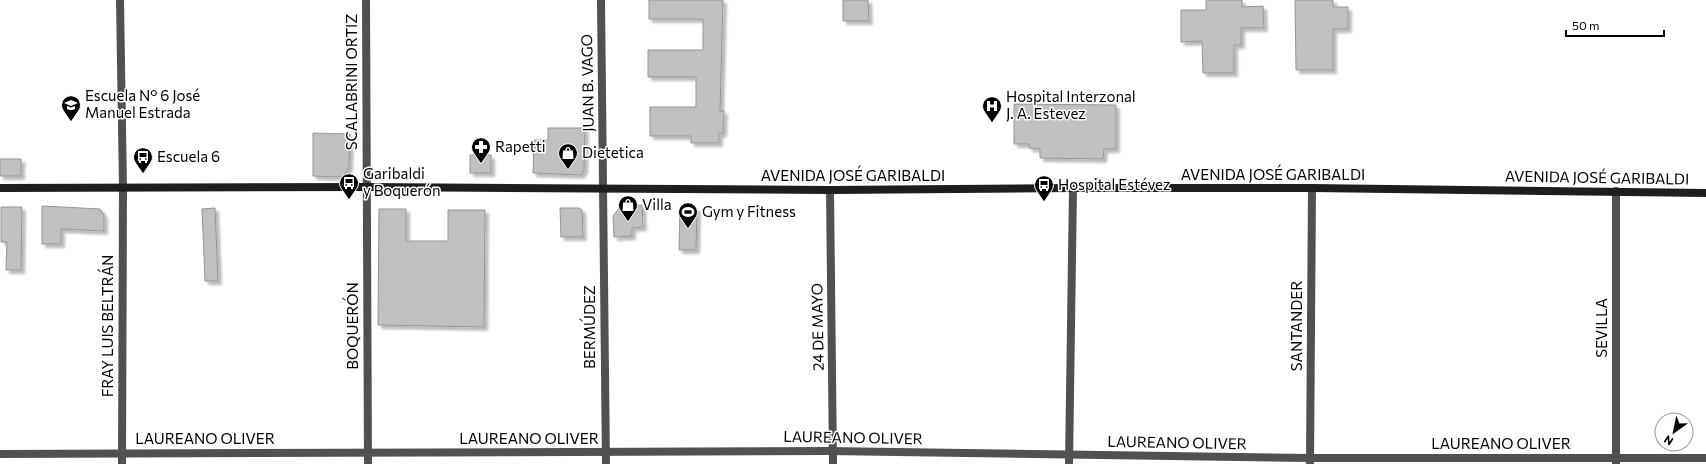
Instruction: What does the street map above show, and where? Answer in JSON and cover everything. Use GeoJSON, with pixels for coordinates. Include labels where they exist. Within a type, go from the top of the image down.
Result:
{"type":"FeatureCollection","features":[{"type":"Feature","properties":{"kind":"main road","name":"AVENIDA JOSÉ GARIBALDI"},"geometry":{"type":"LineString","coordinates":[[0,188],[366,187],[604,190],[1312,188],[1706,193]]}},
{"type":"Feature","properties":{"kind":"street","name":"FRAY LUIS BELTRÁN"},"geometry":{"type":"LineString","coordinates":[[120,0],[123,188],[122,464]]}},
{"type":"Feature","properties":{"kind":"street","name":"SCALABRINI ORTIZ"},"geometry":{"type":"LineString","coordinates":[[366,0],[366,187]]}},
{"type":"Feature","properties":{"kind":"street","name":"JUAN B. VAGO"},"geometry":{"type":"LineString","coordinates":[[601,0],[604,190]]}},
{"type":"Feature","properties":{"kind":"street","name":"BOQUERÓN"},"geometry":{"type":"LineString","coordinates":[[366,187],[368,464]]}},
{"type":"Feature","properties":{"kind":"street"},"geometry":{"type":"LineString","coordinates":[[1069,460],[1073,188]]}},
{"type":"Feature","properties":{"kind":"street","name":"SANTANDER"},"geometry":{"type":"LineString","coordinates":[[1310,461],[1312,188]]}},
{"type":"Feature","properties":{"kind":"street","name":"BERMÚDEZ"},"geometry":{"type":"LineString","coordinates":[[604,190],[606,464]]}},
{"type":"Feature","properties":{"kind":"street","name":"24 DE MAYO"},"geometry":{"type":"LineString","coordinates":[[830,190],[833,464]]}},
{"type":"Feature","properties":{"kind":"street","name":"SEVILLA"},"geometry":{"type":"LineString","coordinates":[[1616,191],[1616,462]]}},
{"type":"Feature","properties":{"kind":"street","name":"LAUREANO OLIVER"},"geometry":{"type":"LineString","coordinates":[[0,454],[833,452],[1069,460],[1616,462],[1706,458]]}},
{"type":"Feature","properties":{"kind":"building"},"geometry":{"type":"Polygon","coordinates":[[[649,0],[723,0],[720,111],[724,111],[723,133],[719,134],[719,143],[691,143],[691,136],[650,136],[650,107],[696,107],[696,77],[648,77],[648,50],[703,50],[703,19],[649,19],[649,0]]]}},
{"type":"Feature","properties":{"kind":"building"},"geometry":{"type":"Polygon","coordinates":[[[843,0],[868,0],[869,21],[843,21],[843,0]]]}},
{"type":"Feature","properties":{"kind":"building"},"geometry":{"type":"Polygon","coordinates":[[[1206,0],[1242,0],[1242,7],[1263,6],[1264,28],[1241,28],[1241,45],[1234,45],[1234,73],[1203,73],[1202,41],[1181,42],[1181,10],[1206,10],[1206,0]]]}},
{"type":"Feature","properties":{"kind":"building"},"geometry":{"type":"Polygon","coordinates":[[[1295,0],[1333,0],[1333,7],[1348,7],[1348,29],[1333,29],[1333,70],[1296,70],[1295,0]]]}},
{"type":"Feature","properties":{"kind":"building"},"geometry":{"type":"Polygon","coordinates":[[[1014,104],[1116,105],[1116,149],[1104,149],[1103,159],[1040,158],[1040,149],[1029,148],[1029,144],[1014,144],[1014,104]]]}},
{"type":"Feature","properties":{"kind":"building"},"geometry":{"type":"Polygon","coordinates":[[[548,128],[585,128],[584,171],[580,175],[533,173],[534,140],[548,140],[548,128]]]}},
{"type":"Feature","properties":{"kind":"building"},"geometry":{"type":"Polygon","coordinates":[[[313,133],[350,134],[349,167],[343,177],[313,176],[313,133]]]}},
{"type":"Feature","properties":{"kind":"building","name":"Rapetti"},"geometry":{"type":"Polygon","coordinates":[[[470,155],[491,155],[491,173],[470,173],[470,155]]]}},
{"type":"Feature","properties":{"kind":"building"},"geometry":{"type":"Polygon","coordinates":[[[0,159],[21,159],[21,176],[0,176],[0,159]]]}},
{"type":"Feature","properties":{"kind":"building","name":"Villa"},"geometry":{"type":"Polygon","coordinates":[[[642,205],[643,227],[632,228],[632,236],[614,237],[613,216],[620,207],[642,205]]]}},
{"type":"Feature","properties":{"kind":"building"},"geometry":{"type":"Polygon","coordinates":[[[42,206],[100,209],[104,215],[104,231],[61,229],[61,244],[42,244],[42,206]]]}},
{"type":"Feature","properties":{"kind":"building"},"geometry":{"type":"Polygon","coordinates":[[[1,207],[22,207],[21,270],[6,270],[7,242],[1,242],[1,207]]]}},
{"type":"Feature","properties":{"kind":"building"},"geometry":{"type":"Polygon","coordinates":[[[215,208],[218,281],[205,281],[202,209],[215,208]]]}},
{"type":"Feature","properties":{"kind":"building"},"geometry":{"type":"Polygon","coordinates":[[[560,208],[579,208],[582,210],[583,237],[561,237],[560,208]]]}},
{"type":"Feature","properties":{"kind":"building","name":"Gym y Fitness"},"geometry":{"type":"Polygon","coordinates":[[[680,208],[697,208],[696,250],[679,250],[680,208]]]}},
{"type":"Feature","properties":{"kind":"building"},"geometry":{"type":"Polygon","coordinates":[[[379,209],[406,209],[406,241],[448,241],[448,210],[485,210],[484,327],[378,325],[379,209]]]}},
{"type":"Feature","properties":{"kind":"place","name":"Escuela N° 6 José Manuel Estrada"},"geometry":{"type":"Point","coordinates":[71,122]}},
{"type":"Feature","properties":{"kind":"place","name":"Hospital Interzonal J. A. Estevez"},"geometry":{"type":"Point","coordinates":[992,123]}},
{"type":"Feature","properties":{"kind":"place","name":"Rapetti"},"geometry":{"type":"Point","coordinates":[481,164]}},
{"type":"Feature","properties":{"kind":"place","name":"Dietetica"},"geometry":{"type":"Point","coordinates":[568,170]}},
{"type":"Feature","properties":{"kind":"place","name":"Escuela 6"},"geometry":{"type":"Point","coordinates":[143,174]}},
{"type":"Feature","properties":{"kind":"place","name":"Garibaldi y Boquerón"},"geometry":{"type":"Point","coordinates":[349,200]}},
{"type":"Feature","properties":{"kind":"place","name":"Hospital Estévez"},"geometry":{"type":"Point","coordinates":[1044,202]}},
{"type":"Feature","properties":{"kind":"place","name":"Villa"},"geometry":{"type":"Point","coordinates":[628,222]}},
{"type":"Feature","properties":{"kind":"place","name":"Gym y Fitness"},"geometry":{"type":"Point","coordinates":[688,229]}}]}
